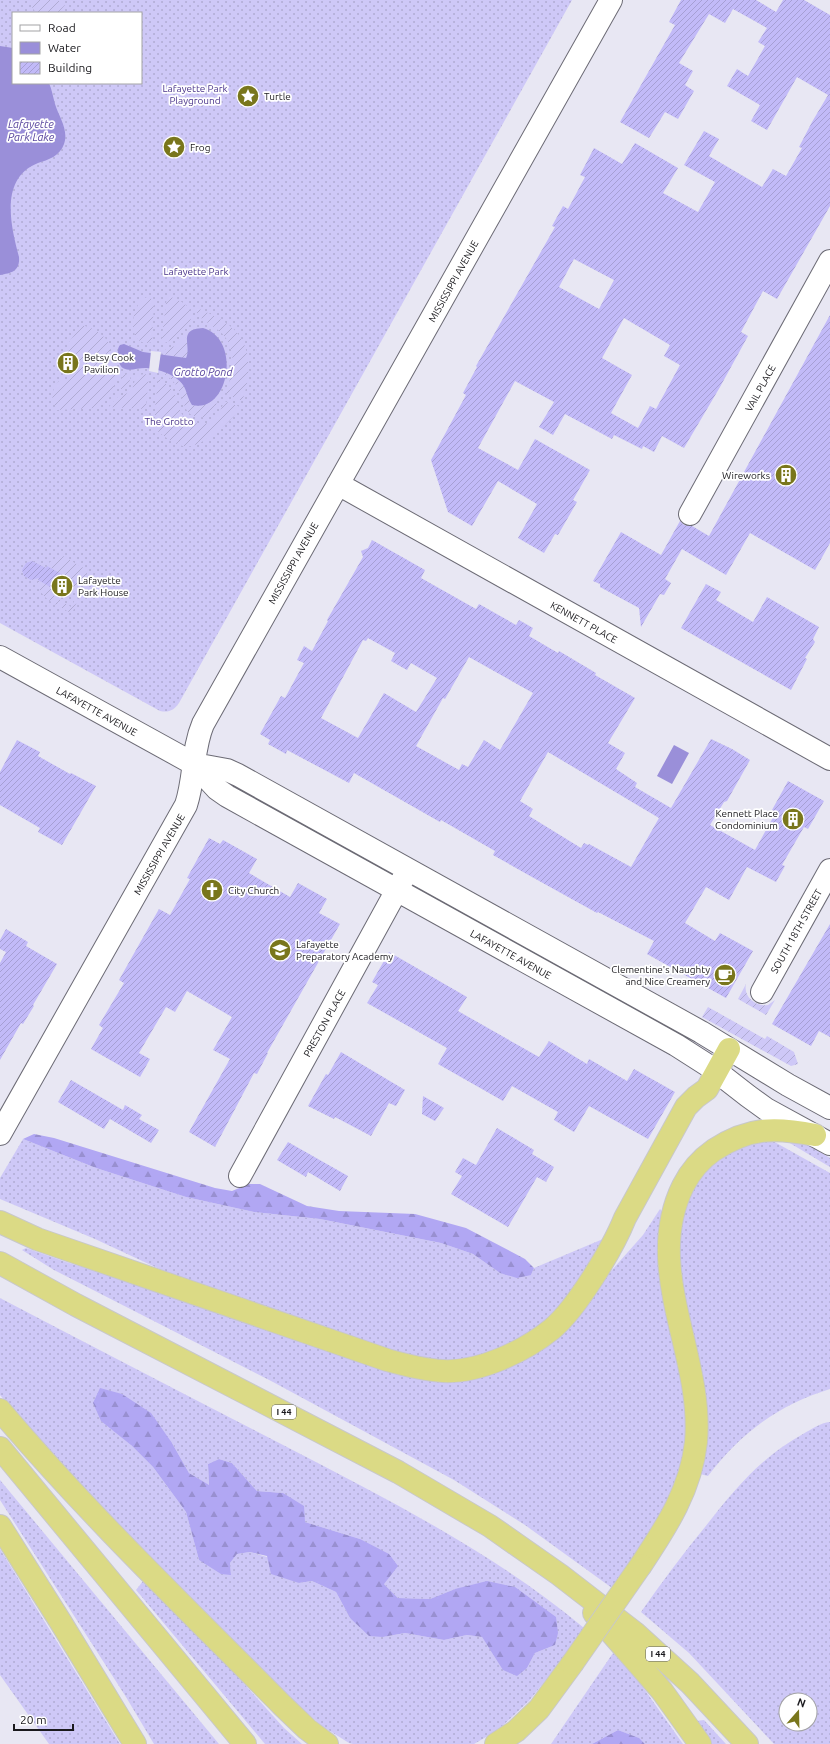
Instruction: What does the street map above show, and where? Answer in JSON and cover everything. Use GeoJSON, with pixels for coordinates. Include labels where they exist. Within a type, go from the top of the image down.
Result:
{"type":"FeatureCollection","features":[{"type":"Feature","properties":{"kind":"highway"},"geometry":{"type":"LineString","coordinates":[[0,1222],[36,1239],[386,1360],[417,1368],[444,1371],[475,1367],[501,1359],[529,1346],[553,1328],[573,1305],[619,1234],[626,1218],[686,1107],[712,1081],[729,1049]]}},
{"type":"Feature","properties":{"kind":"highway"},"geometry":{"type":"LineString","coordinates":[[496,1744],[516,1731],[539,1709],[641,1565],[668,1524],[681,1499],[690,1472],[696,1442],[696,1414],[693,1382],[671,1281],[668,1247],[670,1221],[677,1198],[688,1177],[699,1162],[710,1153],[734,1138],[758,1131],[773,1129],[793,1131],[823,1140]]}},
{"type":"Feature","properties":{"kind":"highway","name":"I 44"},"geometry":{"type":"LineString","coordinates":[[0,1263],[76,1305],[398,1472],[490,1526],[560,1575],[635,1633],[685,1678],[747,1744]]}},
{"type":"Feature","properties":{"kind":"highway"},"geometry":{"type":"LineString","coordinates":[[0,1410],[71,1492],[117,1540],[282,1705],[307,1729],[326,1744]]}},
{"type":"Feature","properties":{"kind":"highway"},"geometry":{"type":"LineString","coordinates":[[0,1448],[245,1744]]}},
{"type":"Feature","properties":{"kind":"highway"},"geometry":{"type":"LineString","coordinates":[[0,1526],[135,1744]]}},
{"type":"Feature","properties":{"kind":"highway"},"geometry":{"type":"LineString","coordinates":[[560,1575],[662,1691],[700,1744]]}},
{"type":"Feature","properties":{"kind":"street","name":"MISSISSIPPI AVENUE"},"geometry":{"type":"LineString","coordinates":[[0,1134],[181,814],[191,790],[198,738],[203,724],[611,0]]}},
{"type":"Feature","properties":{"kind":"street","name":"VAIL PLACE"},"geometry":{"type":"LineString","coordinates":[[690,514],[830,261]]}},
{"type":"Feature","properties":{"kind":"street","name":"KENNETT PLACE"},"geometry":{"type":"LineString","coordinates":[[338,484],[830,759]]}},
{"type":"Feature","properties":{"kind":"street","name":"LAFAYETTE AVENUE"},"geometry":{"type":"LineString","coordinates":[[0,657],[194,764],[217,789],[227,796],[676,1045],[712,1081],[823,1140]]}},
{"type":"Feature","properties":{"kind":"street","name":"LAFAYETTE AVENUE"},"geometry":{"type":"LineString","coordinates":[[194,764],[227,770],[238,775],[701,1032],[788,1085],[830,1108]]}},
{"type":"Feature","properties":{"kind":"street","name":"PRESTON PLACE"},"geometry":{"type":"LineString","coordinates":[[240,1176],[408,869]]}},
{"type":"Feature","properties":{"kind":"street","name":"SOUTH 18TH STREET"},"geometry":{"type":"LineString","coordinates":[[762,992],[830,870]]}},
{"type":"Feature","properties":{"kind":"green space","name":"Lafayette Park"},"geometry":{"type":"Polygon","coordinates":[[[0,0],[572,0],[179,703],[169,711],[160,711],[0,623],[0,0]]]}},
{"type":"Feature","properties":{"kind":"green space"},"geometry":{"type":"Polygon","coordinates":[[[33,0],[57,0],[65,5],[59,12],[35,12],[32,7],[33,0]]]}},
{"type":"Feature","properties":{"kind":"green space"},"geometry":{"type":"Polygon","coordinates":[[[167,296],[187,306],[191,315],[187,326],[180,333],[171,340],[161,344],[167,296]]]}},
{"type":"Feature","properties":{"kind":"green space"},"geometry":{"type":"Polygon","coordinates":[[[147,297],[154,300],[152,342],[144,343],[138,339],[134,333],[133,325],[137,308],[141,301],[147,297]]]}},
{"type":"Feature","properties":{"kind":"green space"},"geometry":{"type":"Polygon","coordinates":[[[194,307],[224,322],[235,330],[243,342],[248,359],[248,376],[242,401],[226,394],[232,369],[232,352],[229,344],[218,330],[202,319],[194,307]]]}},
{"type":"Feature","properties":{"kind":"green space"},"geometry":{"type":"Polygon","coordinates":[[[82,325],[96,330],[110,345],[110,363],[116,374],[114,388],[109,398],[95,408],[57,410],[52,398],[53,391],[59,381],[70,379],[76,371],[79,364],[75,356],[67,352],[69,342],[82,325]]]}},
{"type":"Feature","properties":{"kind":"green space"},"geometry":{"type":"Polygon","coordinates":[[[188,335],[187,358],[182,359],[160,353],[161,351],[175,346],[188,335]]]}},
{"type":"Feature","properties":{"kind":"green space","name":"The Grotto"},"geometry":{"type":"Polygon","coordinates":[[[160,371],[168,373],[184,386],[192,405],[204,405],[214,399],[220,392],[215,408],[204,417],[191,415],[185,407],[176,385],[171,379],[160,371]]]}},
{"type":"Feature","properties":{"kind":"green space"},"geometry":{"type":"Polygon","coordinates":[[[123,374],[131,375],[128,388],[122,390],[120,387],[123,374]]]}},
{"type":"Feature","properties":{"kind":"green space","name":"The Grotto"},"geometry":{"type":"Polygon","coordinates":[[[149,374],[145,409],[109,407],[116,398],[132,391],[136,375],[149,374]]]}},
{"type":"Feature","properties":{"kind":"green space","name":"The Grotto"},"geometry":{"type":"Polygon","coordinates":[[[158,378],[172,390],[183,416],[193,423],[202,424],[214,420],[219,414],[224,401],[240,407],[232,418],[204,441],[191,446],[181,446],[155,429],[158,378]]]}},
{"type":"Feature","properties":{"kind":"green space"},"geometry":{"type":"Polygon","coordinates":[[[61,555],[87,570],[86,577],[78,592],[72,590],[76,582],[47,566],[50,562],[61,555]]]}},
{"type":"Feature","properties":{"kind":"green space"},"geometry":{"type":"Polygon","coordinates":[[[38,580],[56,590],[53,595],[71,607],[76,598],[78,599],[73,611],[69,612],[48,600],[41,591],[38,580]]]}},
{"type":"Feature","properties":{"kind":"green space"},"geometry":{"type":"Polygon","coordinates":[[[233,782],[328,835],[323,839],[231,788],[233,782]]]}},
{"type":"Feature","properties":{"kind":"green space"},"geometry":{"type":"Polygon","coordinates":[[[746,984],[746,993],[755,1003],[768,1005],[775,1000],[766,1015],[738,999],[746,984]]]}},
{"type":"Feature","properties":{"kind":"green space"},"geometry":{"type":"Polygon","coordinates":[[[708,1007],[765,1039],[767,1036],[794,1052],[798,1064],[791,1066],[702,1017],[708,1007]]]}},
{"type":"Feature","properties":{"kind":"green space"},"geometry":{"type":"Polygon","coordinates":[[[34,1134],[54,1138],[215,1188],[232,1191],[249,1184],[260,1184],[307,1206],[339,1211],[415,1214],[466,1228],[525,1259],[534,1268],[531,1275],[517,1278],[500,1273],[473,1254],[441,1243],[320,1219],[254,1212],[186,1197],[96,1168],[23,1139],[34,1134]]]}},
{"type":"Feature","properties":{"kind":"green space"},"geometry":{"type":"Polygon","coordinates":[[[23,1139],[96,1168],[186,1197],[254,1212],[320,1219],[441,1243],[473,1254],[500,1273],[531,1275],[534,1268],[603,1239],[571,1293],[543,1326],[483,1358],[451,1361],[396,1355],[183,1280],[95,1239],[0,1199],[0,1178],[23,1139]]]}},
{"type":"Feature","properties":{"kind":"green space"},"geometry":{"type":"Polygon","coordinates":[[[783,1139],[808,1145],[830,1158],[830,1167],[783,1139]]]}},
{"type":"Feature","properties":{"kind":"green space"},"geometry":{"type":"Polygon","coordinates":[[[771,1140],[830,1173],[830,1389],[794,1403],[762,1422],[734,1447],[708,1476],[700,1474],[678,1261],[682,1214],[697,1181],[709,1168],[736,1149],[771,1140]]]}},
{"type":"Feature","properties":{"kind":"green space"},"geometry":{"type":"Polygon","coordinates":[[[660,1209],[663,1212],[687,1397],[689,1441],[680,1478],[654,1526],[612,1588],[525,1525],[454,1480],[273,1382],[54,1270],[22,1250],[26,1248],[72,1264],[469,1378],[604,1279],[643,1235],[660,1209]]]}},
{"type":"Feature","properties":{"kind":"green space"},"geometry":{"type":"Polygon","coordinates":[[[0,1298],[324,1466],[440,1529],[514,1576],[550,1601],[584,1628],[564,1657],[529,1701],[498,1730],[474,1744],[349,1743],[322,1726],[299,1706],[122,1531],[0,1395],[0,1298]],[[172,1443],[131,1445],[153,1467],[186,1512],[199,1560],[231,1574],[230,1563],[237,1554],[250,1552],[267,1557],[299,1583],[312,1581],[336,1592],[350,1618],[383,1637],[405,1633],[444,1640],[467,1635],[482,1637],[490,1649],[527,1668],[535,1653],[555,1645],[455,1589],[430,1599],[398,1598],[384,1584],[360,1539],[305,1522],[283,1493],[257,1491],[232,1463],[219,1459],[208,1464],[209,1486],[189,1473],[172,1443]]]}},
{"type":"Feature","properties":{"kind":"green space"},"geometry":{"type":"Polygon","coordinates":[[[100,1388],[122,1394],[151,1413],[172,1443],[189,1473],[209,1485],[208,1464],[219,1459],[232,1463],[257,1491],[283,1493],[304,1506],[305,1522],[360,1539],[389,1554],[398,1566],[384,1584],[398,1598],[430,1599],[455,1589],[487,1581],[515,1587],[556,1617],[558,1633],[555,1645],[535,1653],[527,1668],[517,1676],[503,1670],[482,1637],[467,1635],[444,1640],[405,1633],[383,1637],[369,1636],[350,1618],[336,1592],[312,1581],[299,1583],[271,1574],[267,1556],[250,1552],[237,1554],[230,1563],[231,1575],[221,1574],[199,1560],[186,1512],[153,1467],[131,1445],[101,1421],[93,1403],[100,1388]]]}},
{"type":"Feature","properties":{"kind":"green space"},"geometry":{"type":"Polygon","coordinates":[[[830,1422],[830,1744],[774,1744],[689,1653],[641,1612],[688,1548],[749,1475],[788,1443],[816,1426],[830,1422]]]}},
{"type":"Feature","properties":{"kind":"green space"},"geometry":{"type":"Polygon","coordinates":[[[0,1480],[219,1744],[154,1744],[126,1697],[0,1500],[0,1480]]]}},
{"type":"Feature","properties":{"kind":"green space"},"geometry":{"type":"Polygon","coordinates":[[[0,1549],[120,1744],[49,1744],[0,1675],[0,1549]]]}},
{"type":"Feature","properties":{"kind":"green space"},"geometry":{"type":"Polygon","coordinates":[[[143,1581],[211,1647],[284,1728],[302,1744],[265,1744],[136,1590],[143,1581]]]}},
{"type":"Feature","properties":{"kind":"green space"},"geometry":{"type":"Polygon","coordinates":[[[613,1653],[640,1683],[683,1744],[645,1744],[638,1738],[618,1730],[592,1744],[551,1744],[613,1653]]]}},
{"type":"Feature","properties":{"kind":"green space"},"geometry":{"type":"Polygon","coordinates":[[[704,1720],[726,1744],[712,1744],[696,1721],[704,1720]]]}},
{"type":"Feature","properties":{"kind":"green space"},"geometry":{"type":"Polygon","coordinates":[[[618,1730],[639,1738],[645,1744],[592,1744],[618,1730]]]}},
{"type":"Feature","properties":{"kind":"water","name":"Lafayette Park Lake"},"geometry":{"type":"Polygon","coordinates":[[[0,46],[12,48],[12,84],[49,84],[63,124],[65,139],[60,152],[26,170],[18,179],[13,191],[11,217],[19,262],[17,268],[12,272],[0,275],[0,46]]]}},
{"type":"Feature","properties":{"kind":"water","name":"Grotto Pond"},"geometry":{"type":"Polygon","coordinates":[[[203,328],[215,335],[223,346],[226,360],[226,374],[222,387],[215,398],[205,405],[192,405],[183,384],[169,374],[147,368],[129,370],[122,367],[119,363],[118,349],[120,345],[124,344],[143,352],[186,358],[187,339],[190,331],[203,328]]]}},
{"type":"Feature","properties":{"kind":"water"},"geometry":{"type":"Polygon","coordinates":[[[674,745],[689,753],[672,784],[657,776],[674,745]]]}},
{"type":"Feature","properties":{"kind":"pier"},"geometry":{"type":"Polygon","coordinates":[[[151,351],[161,352],[158,373],[149,371],[151,351]]]}},
{"type":"Feature","properties":{"kind":"building"},"geometry":{"type":"Polygon","coordinates":[[[681,0],[756,0],[776,12],[783,0],[804,0],[830,15],[830,206],[777,299],[763,291],[741,332],[748,336],[684,448],[662,436],[654,452],[643,446],[642,449],[614,435],[612,439],[565,414],[553,435],[539,427],[554,402],[515,381],[478,448],[518,470],[535,439],[590,470],[573,500],[577,502],[558,535],[555,534],[544,553],[518,538],[537,504],[498,481],[472,526],[448,512],[431,460],[466,395],[463,393],[477,367],[476,366],[555,227],[552,226],[563,206],[568,209],[585,177],[580,175],[594,148],[622,164],[635,143],[678,168],[663,193],[698,212],[715,182],[684,165],[704,131],[719,139],[709,156],[762,187],[773,169],[786,176],[802,148],[799,147],[828,95],[797,77],[767,130],[751,121],[760,105],[727,86],[737,69],[748,76],[765,46],[758,42],[767,28],[733,9],[725,23],[709,14],[679,63],[693,71],[685,85],[694,91],[678,119],[665,112],[649,138],[620,122],[675,25],[669,22],[681,0]],[[574,259],[559,287],[599,309],[614,280],[574,259]],[[624,318],[602,358],[632,375],[611,413],[638,428],[650,406],[656,409],[680,365],[664,356],[670,345],[624,318]]]}},
{"type":"Feature","properties":{"kind":"building","name":"Wireworks"},"geometry":{"type":"Polygon","coordinates":[[[830,315],[830,543],[815,570],[750,533],[726,575],[682,549],[665,579],[671,583],[664,595],[660,594],[641,627],[639,608],[600,587],[600,584],[593,581],[621,532],[661,555],[680,521],[684,525],[692,526],[709,536],[830,315]]]}},
{"type":"Feature","properties":{"kind":"building","name":"Betsy Cook Pavilion"},"geometry":{"type":"Polygon","coordinates":[[[68,352],[76,355],[79,363],[76,371],[68,374],[60,371],[57,363],[60,355],[68,352]]]}},
{"type":"Feature","properties":{"kind":"building"},"geometry":{"type":"Polygon","coordinates":[[[372,540],[425,570],[421,578],[476,609],[479,604],[516,625],[519,620],[533,628],[529,636],[558,653],[559,651],[596,673],[595,675],[635,698],[608,743],[625,753],[616,769],[637,783],[635,787],[671,808],[711,739],[750,760],[727,801],[724,802],[710,825],[755,850],[776,812],[772,810],[788,781],[824,801],[808,829],[804,827],[782,865],[785,866],[776,882],[747,867],[729,900],[706,887],[685,923],[715,941],[720,933],[753,951],[726,998],[647,954],[654,941],[598,912],[597,913],[493,855],[495,851],[441,820],[440,822],[354,773],[349,783],[287,750],[286,754],[268,744],[270,740],[260,734],[281,696],[285,698],[304,663],[297,660],[304,646],[312,651],[328,621],[327,620],[363,557],[361,551],[368,548],[372,540]],[[368,638],[366,641],[363,640],[321,718],[358,738],[384,693],[416,712],[437,678],[411,663],[407,670],[391,661],[395,653],[368,638]],[[469,657],[445,699],[443,698],[416,746],[459,770],[462,764],[468,767],[484,740],[500,750],[533,693],[469,657]],[[548,752],[520,801],[533,809],[529,816],[581,848],[584,843],[589,844],[631,867],[659,818],[548,752]]]}},
{"type":"Feature","properties":{"kind":"building","name":"Lafayette Park House"},"geometry":{"type":"Polygon","coordinates":[[[32,561],[46,568],[47,566],[76,582],[68,597],[38,580],[39,578],[31,580],[24,576],[22,570],[26,563],[32,561]]]}},
{"type":"Feature","properties":{"kind":"building"},"geometry":{"type":"Polygon","coordinates":[[[706,584],[721,592],[716,600],[753,622],[767,597],[819,627],[813,639],[815,642],[805,658],[807,659],[791,690],[681,628],[706,584]]]}},
{"type":"Feature","properties":{"kind":"building"},"geometry":{"type":"Polygon","coordinates":[[[17,740],[40,752],[38,756],[70,774],[71,773],[96,786],[62,845],[38,832],[40,828],[0,805],[0,772],[17,740]]]}},
{"type":"Feature","properties":{"kind":"building"},"geometry":{"type":"Polygon","coordinates":[[[209,838],[220,844],[223,840],[257,859],[249,873],[290,897],[298,883],[327,899],[319,913],[340,924],[267,1053],[257,1074],[254,1073],[215,1147],[189,1132],[230,1059],[213,1050],[232,1017],[187,991],[175,1012],[166,1007],[139,1053],[150,1059],[140,1077],[91,1049],[103,1028],[99,1025],[124,983],[119,980],[159,909],[170,915],[190,879],[187,878],[209,838]]]}},
{"type":"Feature","properties":{"kind":"building"},"geometry":{"type":"Polygon","coordinates":[[[830,924],[830,1037],[819,1031],[811,1046],[772,1024],[830,924]]]}},
{"type":"Feature","properties":{"kind":"building"},"geometry":{"type":"Polygon","coordinates":[[[6,929],[28,942],[26,946],[57,964],[33,1005],[34,1006],[23,1024],[21,1023],[0,1060],[0,963],[6,952],[0,949],[0,940],[6,929]]]}},
{"type":"Feature","properties":{"kind":"building"},"geometry":{"type":"Polygon","coordinates":[[[389,952],[467,997],[458,1011],[539,1057],[549,1041],[587,1064],[589,1059],[627,1081],[634,1069],[675,1092],[648,1139],[589,1106],[574,1132],[554,1120],[558,1112],[512,1086],[503,1101],[438,1064],[447,1048],[367,1003],[378,985],[372,982],[389,952]]]}},
{"type":"Feature","properties":{"kind":"building"},"geometry":{"type":"Polygon","coordinates":[[[341,1052],[405,1090],[396,1106],[389,1103],[371,1136],[335,1117],[334,1119],[308,1106],[326,1074],[328,1075],[341,1052]]]}},
{"type":"Feature","properties":{"kind":"building"},"geometry":{"type":"Polygon","coordinates":[[[71,1080],[123,1110],[125,1105],[142,1115],[139,1119],[159,1130],[151,1143],[110,1119],[104,1129],[58,1102],[71,1080]]]}},
{"type":"Feature","properties":{"kind":"building"},"geometry":{"type":"Polygon","coordinates":[[[423,1096],[444,1108],[435,1121],[422,1114],[423,1096]]]}},
{"type":"Feature","properties":{"kind":"building"},"geometry":{"type":"Polygon","coordinates":[[[497,1128],[534,1150],[532,1154],[554,1167],[546,1182],[537,1177],[508,1227],[451,1194],[462,1176],[455,1172],[463,1158],[476,1165],[497,1128]]]}},
{"type":"Feature","properties":{"kind":"building"},"geometry":{"type":"Polygon","coordinates":[[[288,1142],[348,1176],[340,1191],[308,1172],[306,1177],[277,1160],[288,1142]]]}},
{"type":"Feature","properties":{"kind":"place","name":"Turtle"},"geometry":{"type":"Point","coordinates":[248,96]}},
{"type":"Feature","properties":{"kind":"place","name":"Frog"},"geometry":{"type":"Point","coordinates":[174,147]}},
{"type":"Feature","properties":{"kind":"place","name":"Betsy Cook Pavilion"},"geometry":{"type":"Point","coordinates":[68,363]}},
{"type":"Feature","properties":{"kind":"place","name":"Wireworks"},"geometry":{"type":"Point","coordinates":[786,475]}},
{"type":"Feature","properties":{"kind":"place","name":"Lafayette Park House"},"geometry":{"type":"Point","coordinates":[62,586]}},
{"type":"Feature","properties":{"kind":"place","name":"Kennett Place Condominium"},"geometry":{"type":"Point","coordinates":[793,819]}},
{"type":"Feature","properties":{"kind":"place","name":"City Church"},"geometry":{"type":"Point","coordinates":[212,890]}},
{"type":"Feature","properties":{"kind":"place","name":"Lafayette Preparatory Academy"},"geometry":{"type":"Point","coordinates":[280,950]}},
{"type":"Feature","properties":{"kind":"place","name":"Clementine's Naughty and Nice Creamery"},"geometry":{"type":"Point","coordinates":[725,975]}},
{"type":"Feature","properties":{"kind":"park label","name":"Lafayette Park Playground"},"geometry":{"type":"Point","coordinates":[195,94]}}]}
